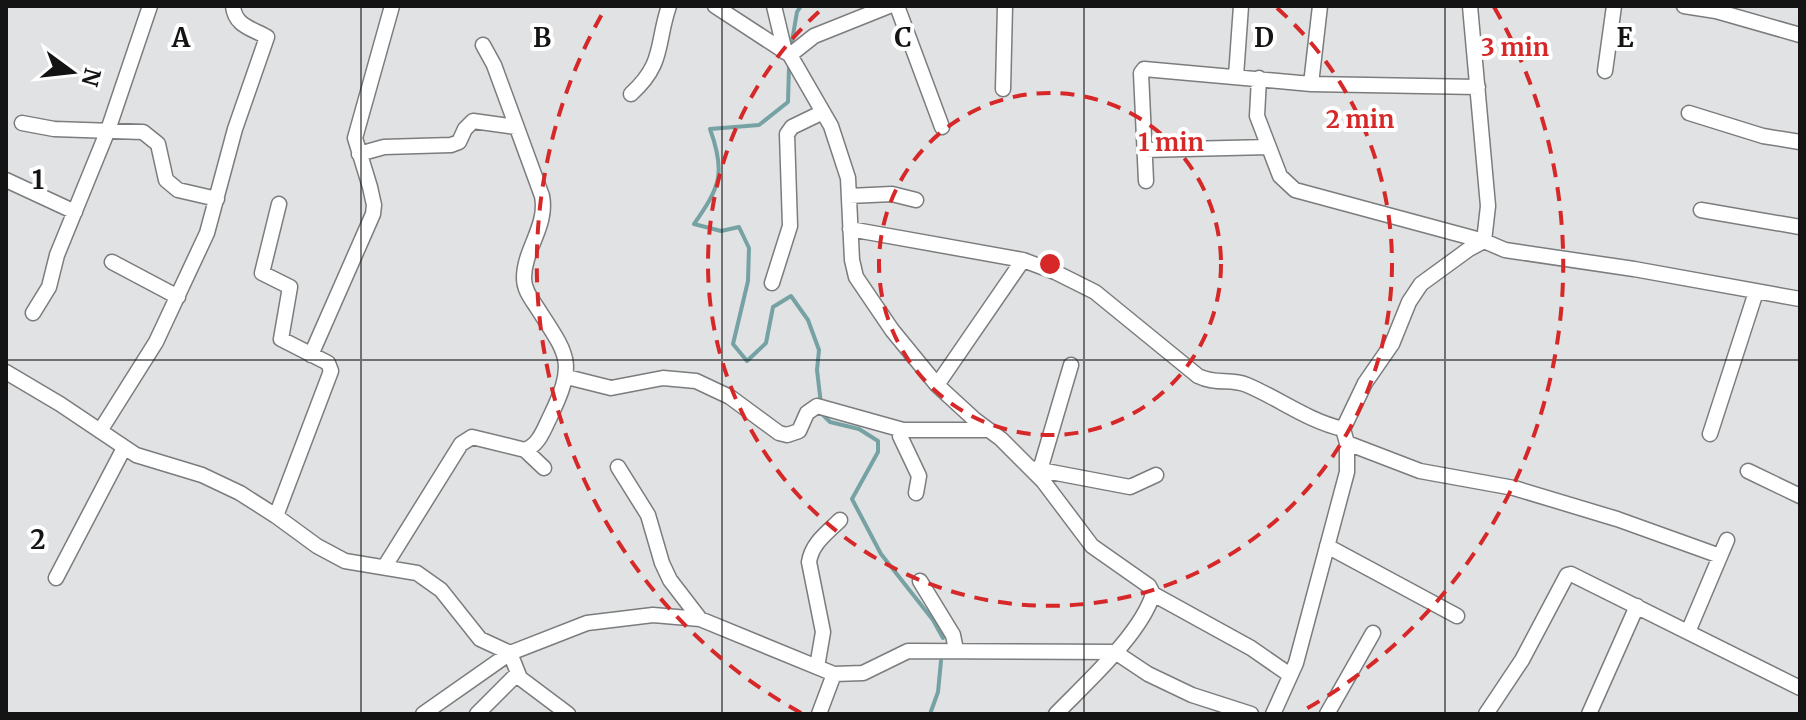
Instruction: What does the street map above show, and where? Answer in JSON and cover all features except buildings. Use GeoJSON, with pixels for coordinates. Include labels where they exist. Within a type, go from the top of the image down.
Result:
{"type":"FeatureCollection","features":[{"type":"Feature","properties":{"kind":"street"},"geometry":{"type":"LineString","coordinates":[[33,313],[49,287],[57,255],[108,130],[150,6]]}},
{"type":"Feature","properties":{"kind":"street"},"geometry":{"type":"LineString","coordinates":[[100,431],[156,342],[207,233],[235,129],[267,37],[234,18],[233,6]]}},
{"type":"Feature","properties":{"kind":"street"},"geometry":{"type":"LineString","coordinates":[[311,355],[373,214],[370,187],[355,138],[392,6]]}},
{"type":"Feature","properties":{"kind":"street"},"geometry":{"type":"LineString","coordinates":[[631,94],[641,85],[658,59],[669,6]]}},
{"type":"Feature","properties":{"kind":"street"},"geometry":{"type":"LineString","coordinates":[[715,6],[787,53]]}},
{"type":"Feature","properties":{"kind":"street"},"geometry":{"type":"LineString","coordinates":[[774,6],[787,53],[831,126],[848,178],[856,277],[892,330],[937,385],[1035,469],[1092,546],[1140,578],[1153,594],[1251,648],[1290,675]]}},
{"type":"Feature","properties":{"kind":"street"},"geometry":{"type":"LineString","coordinates":[[787,53],[814,36],[889,6]]}},
{"type":"Feature","properties":{"kind":"street"},"geometry":{"type":"LineString","coordinates":[[897,6],[942,127]]}},
{"type":"Feature","properties":{"kind":"street"},"geometry":{"type":"LineString","coordinates":[[1003,89],[1005,6]]}},
{"type":"Feature","properties":{"kind":"street"},"geometry":{"type":"LineString","coordinates":[[1236,76],[1241,6]]}},
{"type":"Feature","properties":{"kind":"street"},"geometry":{"type":"LineString","coordinates":[[1311,84],[1320,6]]}},
{"type":"Feature","properties":{"kind":"street"},"geometry":{"type":"LineString","coordinates":[[1470,6],[1488,206],[1484,241]]}},
{"type":"Feature","properties":{"kind":"street"},"geometry":{"type":"LineString","coordinates":[[1605,71],[1614,6]]}},
{"type":"Feature","properties":{"kind":"street"},"geometry":{"type":"LineString","coordinates":[[1684,6],[1716,11],[1800,35]]}},
{"type":"Feature","properties":{"kind":"street"},"geometry":{"type":"LineString","coordinates":[[483,45],[494,65],[545,211],[526,265],[526,290],[560,343],[568,366],[563,391],[542,434],[531,448],[525,450]]}},
{"type":"Feature","properties":{"kind":"street"},"geometry":{"type":"LineString","coordinates":[[1146,181],[1141,73],[1144,69],[1311,84],[1478,87]]}},
{"type":"Feature","properties":{"kind":"street"},"geometry":{"type":"LineString","coordinates":[[1259,78],[1257,116],[1280,176],[1295,190],[1484,241],[1505,250],[1622,267],[1800,299]]}},
{"type":"Feature","properties":{"kind":"street"},"geometry":{"type":"LineString","coordinates":[[772,283],[790,226],[787,134],[792,127],[823,112]]}},
{"type":"Feature","properties":{"kind":"street"},"geometry":{"type":"LineString","coordinates":[[1689,113],[1763,136],[1800,142]]}},
{"type":"Feature","properties":{"kind":"street"},"geometry":{"type":"LineString","coordinates":[[359,154],[384,147],[451,145],[459,142],[473,121],[516,127]]}},
{"type":"Feature","properties":{"kind":"street"},"geometry":{"type":"LineString","coordinates":[[22,123],[54,129],[143,132],[158,144],[166,180],[178,190],[217,199]]}},
{"type":"Feature","properties":{"kind":"street"},"geometry":{"type":"LineString","coordinates":[[1144,150],[1269,147]]}},
{"type":"Feature","properties":{"kind":"street"},"geometry":{"type":"LineString","coordinates":[[6,180],[75,212]]}},
{"type":"Feature","properties":{"kind":"street"},"geometry":{"type":"LineString","coordinates":[[849,196],[892,194],[916,200]]}},
{"type":"Feature","properties":{"kind":"street"},"geometry":{"type":"LineString","coordinates":[[276,516],[331,371],[328,363],[281,339],[290,287],[262,273],[279,204]]}},
{"type":"Feature","properties":{"kind":"street"},"geometry":{"type":"LineString","coordinates":[[1701,210],[1800,227]]}},
{"type":"Feature","properties":{"kind":"street"},"geometry":{"type":"LineString","coordinates":[[850,229],[881,237],[1023,260],[1095,292],[1198,376],[1219,383],[1244,384],[1420,471],[1514,488],[1617,519],[1720,556]]}},
{"type":"Feature","properties":{"kind":"street"},"geometry":{"type":"LineString","coordinates":[[1273,714],[1296,663],[1347,472],[1345,436],[1365,383],[1392,344],[1409,302],[1421,284],[1484,241]]}},
{"type":"Feature","properties":{"kind":"street"},"geometry":{"type":"LineString","coordinates":[[937,385],[1023,260]]}},
{"type":"Feature","properties":{"kind":"street"},"geometry":{"type":"LineString","coordinates":[[112,262],[178,297]]}},
{"type":"Feature","properties":{"kind":"street"},"geometry":{"type":"LineString","coordinates":[[1710,434],[1756,292]]}},
{"type":"Feature","properties":{"kind":"street"},"geometry":{"type":"LineString","coordinates":[[1035,469],[1071,365]]}},
{"type":"Feature","properties":{"kind":"street"},"geometry":{"type":"LineString","coordinates":[[6,372],[23,380],[136,455],[202,475],[276,516],[317,546],[345,561],[417,573],[441,590],[480,639],[510,653],[520,678],[568,714]]}},
{"type":"Feature","properties":{"kind":"street"},"geometry":{"type":"LineString","coordinates":[[567,377],[621,389],[663,378],[696,381],[730,397],[779,433],[787,435],[799,431],[807,413],[820,406],[903,430],[989,430]]}},
{"type":"Feature","properties":{"kind":"street"},"geometry":{"type":"LineString","coordinates":[[903,430],[900,436],[919,476],[916,493]]}},
{"type":"Feature","properties":{"kind":"street"},"geometry":{"type":"LineString","coordinates":[[385,566],[461,444],[472,437],[525,450],[544,468]]}},
{"type":"Feature","properties":{"kind":"street"},"geometry":{"type":"LineString","coordinates":[[56,578],[124,448]]}},
{"type":"Feature","properties":{"kind":"street"},"geometry":{"type":"LineString","coordinates":[[618,467],[648,515],[670,580],[700,619]]}},
{"type":"Feature","properties":{"kind":"street"},"geometry":{"type":"LineString","coordinates":[[1035,469],[1130,487],[1156,475]]}},
{"type":"Feature","properties":{"kind":"street"},"geometry":{"type":"LineString","coordinates":[[1748,471],[1800,496]]}},
{"type":"Feature","properties":{"kind":"street"},"geometry":{"type":"LineString","coordinates":[[817,667],[823,632],[809,562],[810,553],[840,520]]}},
{"type":"Feature","properties":{"kind":"street"},"geometry":{"type":"LineString","coordinates":[[1688,632],[1727,540]]}},
{"type":"Feature","properties":{"kind":"street"},"geometry":{"type":"LineString","coordinates":[[1327,546],[1457,616]]}},
{"type":"Feature","properties":{"kind":"street"},"geometry":{"type":"LineString","coordinates":[[1486,714],[1522,660],[1567,575],[1571,574],[1800,688]]}},
{"type":"Feature","properties":{"kind":"street"},"geometry":{"type":"LineString","coordinates":[[920,581],[953,635],[956,650]]}},
{"type":"Feature","properties":{"kind":"street"},"geometry":{"type":"LineString","coordinates":[[1056,714],[1115,652],[1145,612],[1153,594]]}},
{"type":"Feature","properties":{"kind":"street"},"geometry":{"type":"LineString","coordinates":[[1589,714],[1637,606]]}},
{"type":"Feature","properties":{"kind":"street"},"geometry":{"type":"LineString","coordinates":[[423,714],[510,653],[587,623],[653,615],[700,619],[834,674],[872,670],[908,651],[1115,652],[1148,674],[1192,695],[1251,714]]}},
{"type":"Feature","properties":{"kind":"street"},"geometry":{"type":"LineString","coordinates":[[1327,714],[1373,633]]}},
{"type":"Feature","properties":{"kind":"street"},"geometry":{"type":"LineString","coordinates":[[477,714],[518,673]]}},
{"type":"Feature","properties":{"kind":"street"},"geometry":{"type":"LineString","coordinates":[[819,714],[834,674]]}},
{"type":"Feature","properties":{"kind":"waterway"},"geometry":{"type":"LineString","coordinates":[[792,41],[801,6]]}},
{"type":"Feature","properties":{"kind":"waterway"},"geometry":{"type":"LineString","coordinates":[[789,67],[788,102],[759,125],[710,129],[718,157],[718,179],[710,200],[694,224],[721,231],[739,227],[749,248],[748,281],[733,344],[747,361],[766,343],[773,307],[791,296],[808,320],[819,350],[817,370],[821,404]]}},
{"type":"Feature","properties":{"kind":"waterway"},"geometry":{"type":"LineString","coordinates":[[821,413],[830,422],[859,429],[878,441],[878,452],[852,499],[881,554],[933,620],[943,638]]}},
{"type":"Feature","properties":{"kind":"waterway"},"geometry":{"type":"LineString","coordinates":[[930,714],[938,692],[941,661]]}}]}
